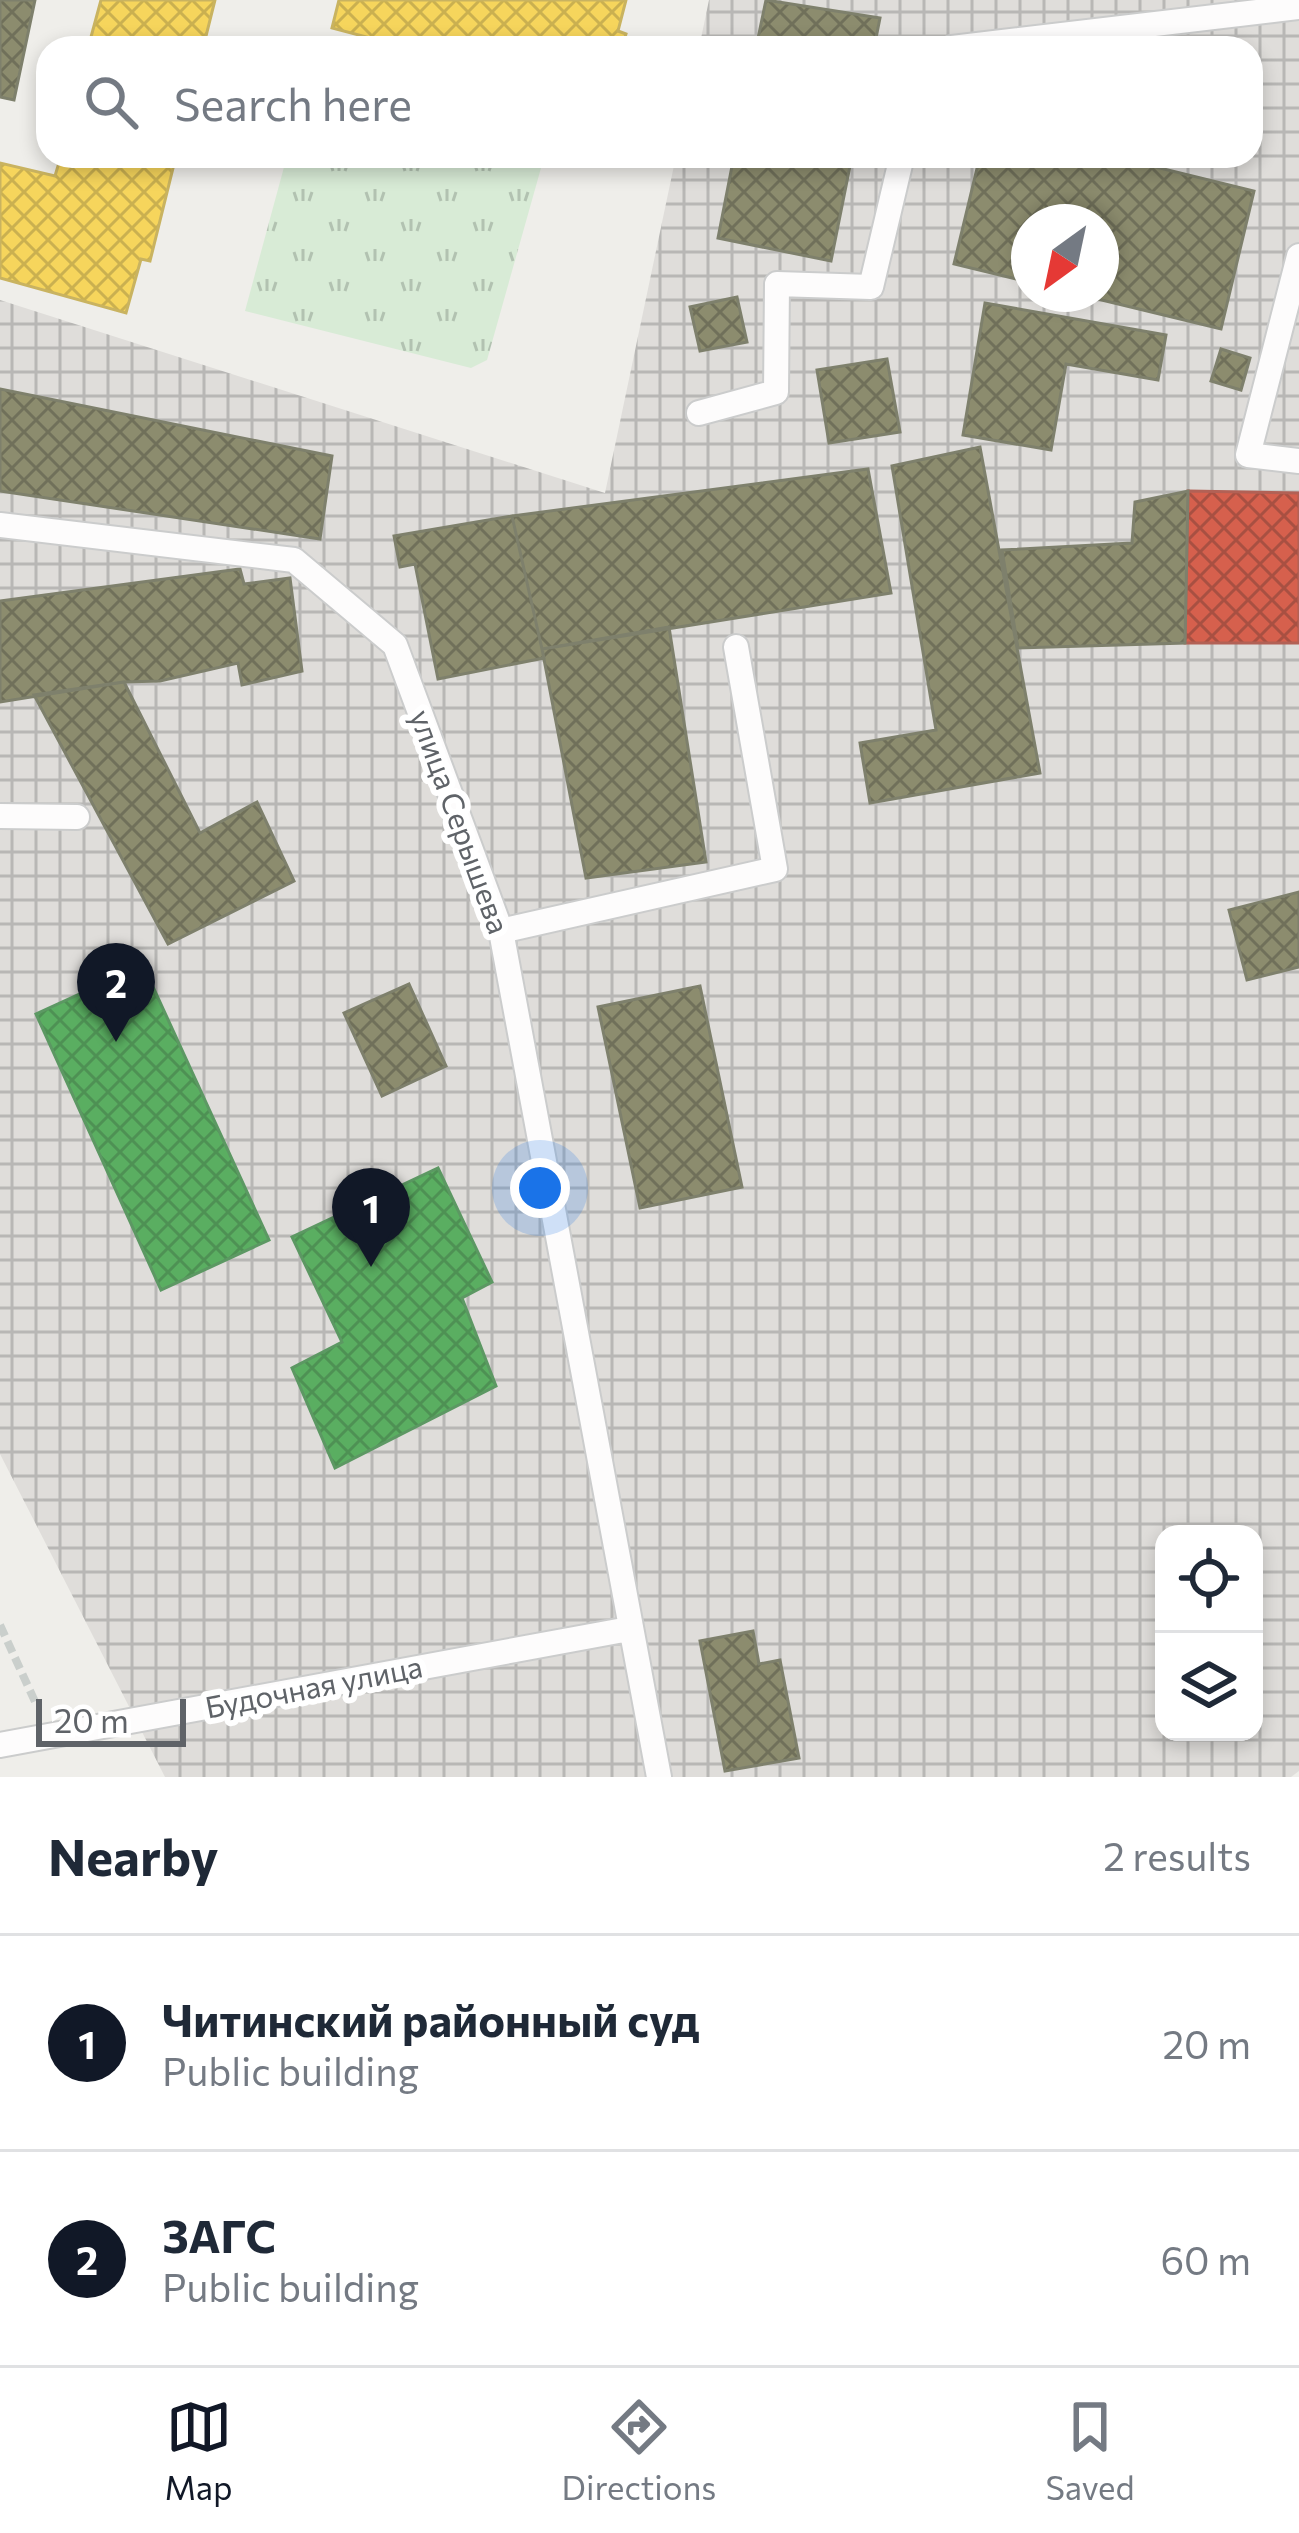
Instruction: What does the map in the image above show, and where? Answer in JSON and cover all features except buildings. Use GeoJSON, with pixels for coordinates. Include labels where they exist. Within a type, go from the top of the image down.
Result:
{"type":"FeatureCollection","features":[{"type":"Feature","properties":{"kind":"lane"},"geometry":{"type":"LineString","coordinates":[[1054,36],[1299,7]]}},
{"type":"Feature","properties":{"kind":"lane"},"geometry":{"type":"LineString","coordinates":[[699,413],[776,392],[777,284],[871,287],[899,168]]}},
{"type":"Feature","properties":{"kind":"lane"},"geometry":{"type":"LineString","coordinates":[[1299,256],[1248,455],[1299,461]]}},
{"type":"Feature","properties":{"kind":"lane","name":"улица Серышева"},"geometry":{"type":"LineString","coordinates":[[0,525],[295,560],[395,645],[501,931],[658,1777]]}},
{"type":"Feature","properties":{"kind":"lane"},"geometry":{"type":"LineString","coordinates":[[501,931],[775,869],[736,647]]}},
{"type":"Feature","properties":{"kind":"lane"},"geometry":{"type":"LineString","coordinates":[[0,816],[77,817]]}},
{"type":"Feature","properties":{"kind":"lane","name":"Будочная улица"},"geometry":{"type":"LineString","coordinates":[[0,1745],[628,1629]]}},
{"type":"Feature","properties":{"kind":"path"},"geometry":{"type":"LineString","coordinates":[[0,1625],[52,1737]]}},
{"type":"Feature","properties":{"kind":"shaded area"},"geometry":{"type":"Polygon","coordinates":[[[709,0],[1240,0],[1299,20],[1299,1771],[1291,1777],[165,1777],[0,1454],[0,300],[605,493],[673,168],[1263,168],[1263,36],[702,36],[709,0]]]}},
{"type":"Feature","properties":{"kind":"green space"},"geometry":{"type":"Polygon","coordinates":[[[284,168],[541,168],[487,360],[471,368],[245,311],[284,168]]]}},
{"type":"Feature","properties":{"kind":"place","name":"ЗАГС"},"geometry":{"type":"Point","coordinates":[116,1042]}},
{"type":"Feature","properties":{"kind":"place","name":"Читинский районный суд"},"geometry":{"type":"Point","coordinates":[371,1267]}}]}
